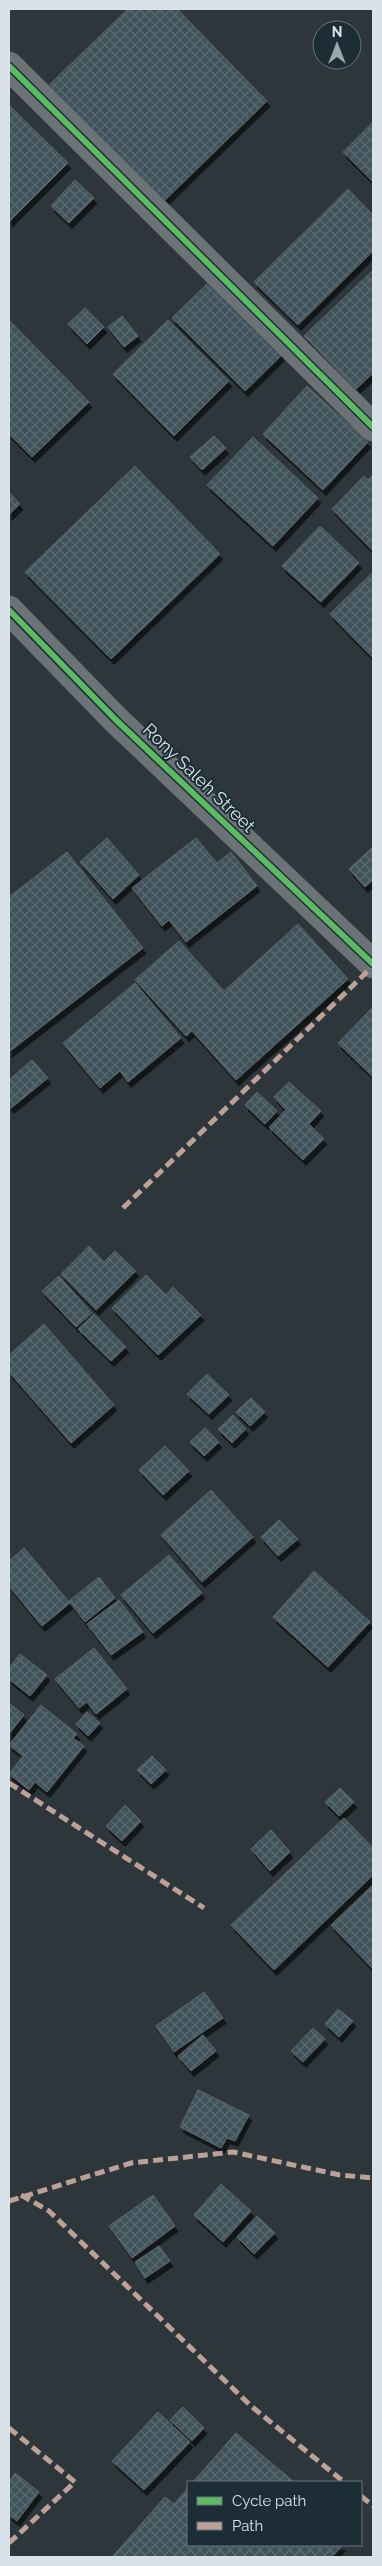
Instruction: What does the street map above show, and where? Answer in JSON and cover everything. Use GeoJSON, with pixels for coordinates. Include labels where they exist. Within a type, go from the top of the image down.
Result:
{"type":"FeatureCollection","features":[{"type":"Feature","properties":{"kind":"street"},"geometry":{"type":"LineString","coordinates":[[9,66],[373,427]]}},
{"type":"Feature","properties":{"kind":"street","name":"Rony Saleh Street"},"geometry":{"type":"LineString","coordinates":[[9,610],[116,719],[373,964]]}},
{"type":"Feature","properties":{"kind":"building"},"geometry":{"type":"Polygon","coordinates":[[[128,9],[177,9],[267,101],[162,203],[48,86],[128,9]]]}},
{"type":"Feature","properties":{"kind":"building"},"geometry":{"type":"Polygon","coordinates":[[[9,105],[68,163],[9,222],[9,105]]]}},
{"type":"Feature","properties":{"kind":"building"},"geometry":{"type":"Polygon","coordinates":[[[373,122],[373,182],[343,152],[373,122]]]}},
{"type":"Feature","properties":{"kind":"building"},"geometry":{"type":"Polygon","coordinates":[[[75,180],[94,198],[69,223],[51,206],[75,180]]]}},
{"type":"Feature","properties":{"kind":"building"},"geometry":{"type":"Polygon","coordinates":[[[348,189],[373,215],[373,251],[298,325],[254,282],[348,189]]]}},
{"type":"Feature","properties":{"kind":"building"},"geometry":{"type":"Polygon","coordinates":[[[373,270],[373,373],[356,389],[304,336],[373,270]]]}},
{"type":"Feature","properties":{"kind":"building"},"geometry":{"type":"Polygon","coordinates":[[[209,282],[282,355],[245,391],[172,318],[209,282]]]}},
{"type":"Feature","properties":{"kind":"building"},"geometry":{"type":"Polygon","coordinates":[[[85,308],[104,327],[87,344],[68,324],[85,308]]]}},
{"type":"Feature","properties":{"kind":"building"},"geometry":{"type":"Polygon","coordinates":[[[122,316],[138,336],[124,347],[108,327],[122,316]]]}},
{"type":"Feature","properties":{"kind":"building"},"geometry":{"type":"Polygon","coordinates":[[[9,320],[89,402],[32,457],[9,434],[9,320]]]}},
{"type":"Feature","properties":{"kind":"building"},"geometry":{"type":"Polygon","coordinates":[[[168,320],[229,381],[174,436],[113,374],[168,320]]]}},
{"type":"Feature","properties":{"kind":"building"},"geometry":{"type":"Polygon","coordinates":[[[307,386],[368,442],[323,490],[263,434],[307,386]]]}},
{"type":"Feature","properties":{"kind":"building"},"geometry":{"type":"Polygon","coordinates":[[[214,436],[226,448],[202,470],[190,457],[214,436]]]}},
{"type":"Feature","properties":{"kind":"building"},"geometry":{"type":"Polygon","coordinates":[[[253,437],[318,498],[273,546],[207,485],[253,437]]]}},
{"type":"Feature","properties":{"kind":"building"},"geometry":{"type":"Polygon","coordinates":[[[135,466],[220,554],[111,659],[25,572],[135,466]]]}},
{"type":"Feature","properties":{"kind":"building"},"geometry":{"type":"Polygon","coordinates":[[[373,475],[372,550],[332,509],[364,476],[368,480],[373,475]]]}},
{"type":"Feature","properties":{"kind":"building"},"geometry":{"type":"Polygon","coordinates":[[[9,492],[20,504],[9,515],[9,492]]]}},
{"type":"Feature","properties":{"kind":"building"},"geometry":{"type":"Polygon","coordinates":[[[320,526],[359,563],[321,602],[282,566],[320,526]]]}},
{"type":"Feature","properties":{"kind":"building"},"geometry":{"type":"Polygon","coordinates":[[[373,572],[373,658],[330,614],[373,572]]]}},
{"type":"Feature","properties":{"kind":"building"},"geometry":{"type":"Polygon","coordinates":[[[107,838],[139,875],[113,899],[80,862],[107,838]]]}},
{"type":"Feature","properties":{"kind":"building"},"geometry":{"type":"Polygon","coordinates":[[[196,838],[217,863],[231,852],[257,886],[186,942],[169,920],[162,926],[132,888],[196,838]]]}},
{"type":"Feature","properties":{"kind":"building"},"geometry":{"type":"Polygon","coordinates":[[[373,847],[373,880],[365,887],[349,869],[373,847]]]}},
{"type":"Feature","properties":{"kind":"building"},"geometry":{"type":"Polygon","coordinates":[[[67,852],[143,948],[9,1052],[9,897],[67,852]]]}},
{"type":"Feature","properties":{"kind":"building"},"geometry":{"type":"Polygon","coordinates":[[[298,924],[348,979],[236,1080],[192,1031],[186,1036],[135,980],[179,941],[224,991],[298,924]]]}},
{"type":"Feature","properties":{"kind":"building"},"geometry":{"type":"Polygon","coordinates":[[[135,983],[181,1038],[128,1082],[120,1071],[100,1088],[63,1043],[135,983]]]}},
{"type":"Feature","properties":{"kind":"building"},"geometry":{"type":"Polygon","coordinates":[[[373,1007],[373,1077],[338,1043],[373,1007]]]}},
{"type":"Feature","properties":{"kind":"building"},"geometry":{"type":"Polygon","coordinates":[[[32,1060],[48,1078],[11,1108],[9,1106],[9,1080],[32,1060]]]}},
{"type":"Feature","properties":{"kind":"building"},"geometry":{"type":"Polygon","coordinates":[[[289,1082],[321,1111],[309,1124],[324,1139],[303,1160],[269,1127],[286,1110],[274,1097],[289,1082]]]}},
{"type":"Feature","properties":{"kind":"building"},"geometry":{"type":"Polygon","coordinates":[[[257,1092],[277,1111],[265,1124],[245,1105],[257,1092]]]}},
{"type":"Feature","properties":{"kind":"building"},"geometry":{"type":"Polygon","coordinates":[[[89,1246],[104,1262],[115,1251],[136,1271],[96,1310],[61,1274],[89,1246]]]}},
{"type":"Feature","properties":{"kind":"building"},"geometry":{"type":"Polygon","coordinates":[[[146,1275],[166,1295],[173,1287],[201,1315],[158,1355],[112,1308],[146,1275]]]}},
{"type":"Feature","properties":{"kind":"building"},"geometry":{"type":"Polygon","coordinates":[[[59,1276],[92,1313],[76,1327],[42,1291],[59,1276]]]}},
{"type":"Feature","properties":{"kind":"building"},"geometry":{"type":"Polygon","coordinates":[[[94,1314],[126,1347],[111,1361],[78,1329],[94,1314]]]}},
{"type":"Feature","properties":{"kind":"building"},"geometry":{"type":"Polygon","coordinates":[[[44,1324],[114,1405],[71,1443],[9,1372],[9,1355],[44,1324]]]}},
{"type":"Feature","properties":{"kind":"building"},"geometry":{"type":"Polygon","coordinates":[[[207,1374],[229,1395],[209,1414],[187,1394],[207,1374]]]}},
{"type":"Feature","properties":{"kind":"building"},"geometry":{"type":"Polygon","coordinates":[[[251,1398],[265,1412],[250,1426],[236,1412],[251,1398]]]}},
{"type":"Feature","properties":{"kind":"building"},"geometry":{"type":"Polygon","coordinates":[[[233,1415],[246,1429],[232,1443],[218,1429],[233,1415]]]}},
{"type":"Feature","properties":{"kind":"building"},"geometry":{"type":"Polygon","coordinates":[[[205,1428],[219,1442],[204,1456],[190,1442],[205,1428]]]}},
{"type":"Feature","properties":{"kind":"building"},"geometry":{"type":"Polygon","coordinates":[[[165,1446],[189,1471],[163,1495],[139,1470],[165,1446]]]}},
{"type":"Feature","properties":{"kind":"building"},"geometry":{"type":"Polygon","coordinates":[[[211,1490],[253,1537],[202,1582],[161,1535],[211,1490]]]}},
{"type":"Feature","properties":{"kind":"building"},"geometry":{"type":"Polygon","coordinates":[[[279,1520],[298,1539],[278,1556],[261,1537],[279,1520]]]}},
{"type":"Feature","properties":{"kind":"building"},"geometry":{"type":"Polygon","coordinates":[[[24,1548],[70,1603],[42,1626],[9,1586],[9,1561],[24,1548]]]}},
{"type":"Feature","properties":{"kind":"building"},"geometry":{"type":"Polygon","coordinates":[[[169,1555],[202,1593],[153,1633],[121,1595],[169,1555]]]}},
{"type":"Feature","properties":{"kind":"building"},"geometry":{"type":"Polygon","coordinates":[[[314,1571],[370,1622],[328,1667],[273,1617],[314,1571]]]}},
{"type":"Feature","properties":{"kind":"building"},"geometry":{"type":"Polygon","coordinates":[[[99,1577],[115,1598],[85,1622],[69,1601],[99,1577]]]}},
{"type":"Feature","properties":{"kind":"building"},"geometry":{"type":"Polygon","coordinates":[[[119,1600],[143,1632],[111,1655],[87,1624],[119,1600]]]}},
{"type":"Feature","properties":{"kind":"building"},"geometry":{"type":"Polygon","coordinates":[[[94,1648],[127,1689],[96,1714],[87,1702],[79,1708],[55,1679],[94,1648]]]}},
{"type":"Feature","properties":{"kind":"building"},"geometry":{"type":"Polygon","coordinates":[[[20,1654],[47,1675],[30,1696],[9,1679],[9,1668],[20,1654]]]}},
{"type":"Feature","properties":{"kind":"building"},"geometry":{"type":"Polygon","coordinates":[[[9,1703],[24,1715],[9,1734],[9,1703]]]}},
{"type":"Feature","properties":{"kind":"building"},"geometry":{"type":"Polygon","coordinates":[[[41,1705],[77,1734],[73,1738],[84,1746],[47,1792],[35,1782],[29,1790],[9,1774],[23,1756],[9,1745],[41,1705]]]}},
{"type":"Feature","properties":{"kind":"building"},"geometry":{"type":"Polygon","coordinates":[[[87,1712],[100,1723],[88,1736],[76,1724],[87,1712]]]}},
{"type":"Feature","properties":{"kind":"building"},"geometry":{"type":"Polygon","coordinates":[[[152,1756],[166,1770],[151,1784],[137,1770],[152,1756]]]}},
{"type":"Feature","properties":{"kind":"building"},"geometry":{"type":"Polygon","coordinates":[[[340,1788],[354,1802],[339,1816],[325,1802],[340,1788]]]}},
{"type":"Feature","properties":{"kind":"building"},"geometry":{"type":"Polygon","coordinates":[[[125,1805],[141,1821],[122,1841],[106,1826],[125,1805]]]}},
{"type":"Feature","properties":{"kind":"building"},"geometry":{"type":"Polygon","coordinates":[[[344,1818],[373,1848],[373,1875],[274,1970],[231,1925],[344,1818]]]}},
{"type":"Feature","properties":{"kind":"building"},"geometry":{"type":"Polygon","coordinates":[[[271,1830],[290,1852],[270,1871],[251,1849],[271,1830]]]}},
{"type":"Feature","properties":{"kind":"building"},"geometry":{"type":"Polygon","coordinates":[[[373,1885],[373,1969],[331,1925],[373,1885]]]}},
{"type":"Feature","properties":{"kind":"building"},"geometry":{"type":"Polygon","coordinates":[[[204,1992],[223,2018],[174,2052],[156,2026],[204,1992]]]}},
{"type":"Feature","properties":{"kind":"building"},"geometry":{"type":"Polygon","coordinates":[[[338,2009],[353,2021],[339,2037],[325,2024],[338,2009]]]}},
{"type":"Feature","properties":{"kind":"building"},"geometry":{"type":"Polygon","coordinates":[[[313,2028],[325,2039],[303,2062],[291,2051],[313,2028]]]}},
{"type":"Feature","properties":{"kind":"building"},"geometry":{"type":"Polygon","coordinates":[[[203,2035],[216,2051],[191,2071],[178,2056],[203,2035]]]}},
{"type":"Feature","properties":{"kind":"building"},"geometry":{"type":"Polygon","coordinates":[[[198,2090],[249,2115],[235,2141],[227,2138],[221,2148],[180,2127],[198,2090]]]}},
{"type":"Feature","properties":{"kind":"building"},"geometry":{"type":"Polygon","coordinates":[[[221,2184],[251,2211],[223,2242],[194,2215],[221,2184]]]}},
{"type":"Feature","properties":{"kind":"building"},"geometry":{"type":"Polygon","coordinates":[[[153,2195],[175,2226],[132,2258],[109,2226],[153,2195]]]}},
{"type":"Feature","properties":{"kind":"building"},"geometry":{"type":"Polygon","coordinates":[[[257,2216],[275,2233],[254,2254],[237,2237],[257,2216]]]}},
{"type":"Feature","properties":{"kind":"building"},"geometry":{"type":"Polygon","coordinates":[[[159,2246],[170,2261],[145,2278],[135,2262],[159,2246]]]}},
{"type":"Feature","properties":{"kind":"building"},"geometry":{"type":"Polygon","coordinates":[[[183,2407],[204,2428],[192,2441],[170,2420],[183,2407]]]}},
{"type":"Feature","properties":{"kind":"building"},"geometry":{"type":"Polygon","coordinates":[[[158,2412],[190,2442],[144,2490],[112,2461],[158,2412]]]}},
{"type":"Feature","properties":{"kind":"building"},"geometry":{"type":"Polygon","coordinates":[[[236,2433],[293,2481],[194,2481],[236,2433]]]}},
{"type":"Feature","properties":{"kind":"building"},"geometry":{"type":"Polygon","coordinates":[[[15,2473],[39,2492],[17,2521],[9,2515],[9,2482],[15,2473]]]}},
{"type":"Feature","properties":{"kind":"building"},"geometry":{"type":"Polygon","coordinates":[[[187,2489],[187,2546],[342,2546],[332,2557],[112,2557],[165,2497],[174,2504],[187,2489]]]}},
{"type":"Feature","properties":{"kind":"marked path"},"geometry":{"type":"LineString","coordinates":[[123,1208],[373,966]]}},
{"type":"Feature","properties":{"kind":"marked path"},"geometry":{"type":"LineString","coordinates":[[9,1783],[204,1908]]}},
{"type":"Feature","properties":{"kind":"marked path"},"geometry":{"type":"LineString","coordinates":[[9,2201],[131,2163],[233,2152],[340,2175],[373,2178]]}},
{"type":"Feature","properties":{"kind":"marked path"},"geometry":{"type":"LineString","coordinates":[[21,2195],[49,2211],[251,2406],[343,2481]]}},
{"type":"Feature","properties":{"kind":"marked path"},"geometry":{"type":"LineString","coordinates":[[9,2428],[75,2482],[9,2543]]}},
{"type":"Feature","properties":{"kind":"marked path"},"geometry":{"type":"LineString","coordinates":[[362,2497],[373,2506]]}},
{"type":"Feature","properties":{"kind":"cycle path"},"geometry":{"type":"LineString","coordinates":[[9,66],[373,427]]}},
{"type":"Feature","properties":{"kind":"cycle path"},"geometry":{"type":"LineString","coordinates":[[9,610],[115,719],[373,964]]}}]}
